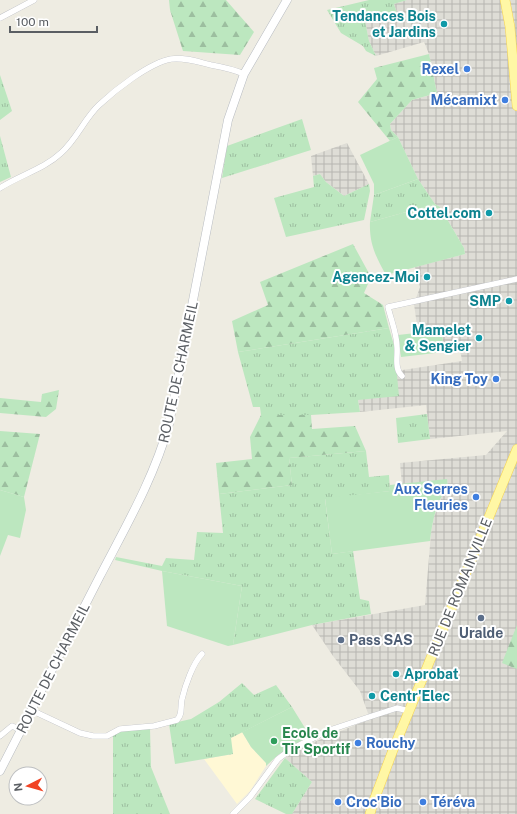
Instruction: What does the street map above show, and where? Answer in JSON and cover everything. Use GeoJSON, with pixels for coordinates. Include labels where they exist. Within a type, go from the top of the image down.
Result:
{"type":"FeatureCollection","features":[{"type":"Feature","properties":{"kind":"main road","name":"ROUTE DE CHARMEIL"},"geometry":{"type":"LineString","coordinates":[[0,771],[122,533],[162,450],[169,424],[228,120],[244,74],[287,0]]}},
{"type":"Feature","properties":{"kind":"main road"},"geometry":{"type":"LineString","coordinates":[[505,0],[510,27],[517,106]]}},
{"type":"Feature","properties":{"kind":"main road","name":"RUE DE ROMAINVILLE"},"geometry":{"type":"LineString","coordinates":[[370,814],[372,803],[517,449]]}},
{"type":"Feature","properties":{"kind":"street"},"geometry":{"type":"LineString","coordinates":[[0,18],[34,0]]}},
{"type":"Feature","properties":{"kind":"street"},"geometry":{"type":"LineString","coordinates":[[0,188],[47,164],[61,154],[71,144],[96,108],[105,99],[146,69],[157,63],[172,59],[187,60],[234,70],[244,74]]}},
{"type":"Feature","properties":{"kind":"street"},"geometry":{"type":"LineString","coordinates":[[402,376],[397,369],[397,344],[388,307],[517,279]]}},
{"type":"Feature","properties":{"kind":"street"},"geometry":{"type":"LineString","coordinates":[[31,710],[80,733],[98,736],[107,736],[120,729],[154,726],[177,720],[181,713],[183,695],[197,659],[202,654]]}},
{"type":"Feature","properties":{"kind":"street"},"geometry":{"type":"LineString","coordinates":[[233,814],[250,797],[278,760],[290,750],[327,731],[366,718],[397,708],[410,711]]}},
{"type":"Feature","properties":{"kind":"street"},"geometry":{"type":"LineString","coordinates":[[0,736],[12,726],[21,730]]}},
{"type":"Feature","properties":{"kind":"shaded area"},"geometry":{"type":"Polygon","coordinates":[[[407,0],[517,0],[517,814],[292,814],[312,782],[285,758],[307,745],[370,719],[360,691],[333,656],[312,625],[425,605],[431,533],[434,517],[443,493],[448,487],[447,480],[402,484],[400,463],[486,455],[507,431],[430,439],[426,405],[360,412],[358,400],[396,371],[462,361],[459,342],[443,343],[442,330],[418,333],[414,304],[420,287],[415,267],[465,254],[464,248],[440,207],[435,204],[418,179],[398,137],[391,130],[390,124],[412,100],[437,93],[429,54],[424,42],[376,56],[369,41],[365,21],[397,13],[394,4],[407,0]]]}},
{"type":"Feature","properties":{"kind":"shaded area"},"geometry":{"type":"Polygon","coordinates":[[[347,143],[369,184],[344,196],[326,182],[320,174],[313,176],[311,156],[347,143]]]}},
{"type":"Feature","properties":{"kind":"shaded area"},"geometry":{"type":"Polygon","coordinates":[[[242,732],[251,747],[266,763],[266,766],[250,791],[237,804],[204,759],[233,754],[230,738],[242,732]]]}},
{"type":"Feature","properties":{"kind":"green space"},"geometry":{"type":"Polygon","coordinates":[[[169,0],[226,0],[254,32],[240,55],[183,51],[170,10],[169,0]]]}},
{"type":"Feature","properties":{"kind":"green space"},"geometry":{"type":"Polygon","coordinates":[[[369,0],[407,0],[394,4],[397,13],[365,21],[369,41],[376,56],[366,51],[363,46],[341,33],[327,10],[369,0]]]}},
{"type":"Feature","properties":{"kind":"green space"},"geometry":{"type":"Polygon","coordinates":[[[429,54],[437,93],[412,100],[390,124],[391,130],[398,137],[390,141],[358,102],[377,79],[374,68],[429,54]]]}},
{"type":"Feature","properties":{"kind":"green space"},"geometry":{"type":"Polygon","coordinates":[[[0,75],[12,111],[0,120],[0,75]]]}},
{"type":"Feature","properties":{"kind":"green space"},"geometry":{"type":"Polygon","coordinates":[[[302,119],[311,150],[222,178],[227,146],[302,119]]]}},
{"type":"Feature","properties":{"kind":"green space"},"geometry":{"type":"Polygon","coordinates":[[[0,136],[11,177],[0,182],[0,136]]]}},
{"type":"Feature","properties":{"kind":"green space"},"geometry":{"type":"Polygon","coordinates":[[[398,137],[418,179],[374,195],[374,184],[360,155],[398,137]]]}},
{"type":"Feature","properties":{"kind":"green space"},"geometry":{"type":"Polygon","coordinates":[[[320,174],[326,182],[344,196],[369,184],[370,191],[364,220],[286,237],[274,198],[314,187],[313,176],[320,174]]]}},
{"type":"Feature","properties":{"kind":"green space"},"geometry":{"type":"Polygon","coordinates":[[[418,179],[435,204],[370,222],[374,195],[418,179]]]}},
{"type":"Feature","properties":{"kind":"green space"},"geometry":{"type":"Polygon","coordinates":[[[435,204],[440,207],[464,248],[465,254],[386,275],[372,244],[370,222],[435,204]]]}},
{"type":"Feature","properties":{"kind":"green space"},"geometry":{"type":"Polygon","coordinates":[[[353,244],[371,277],[364,293],[383,305],[389,328],[238,352],[232,321],[268,305],[260,282],[353,244]]]}},
{"type":"Feature","properties":{"kind":"green space"},"geometry":{"type":"Polygon","coordinates":[[[389,328],[394,345],[399,396],[358,400],[360,412],[311,415],[261,415],[260,407],[253,407],[238,352],[389,328]]]}},
{"type":"Feature","properties":{"kind":"green space"},"geometry":{"type":"Polygon","coordinates":[[[442,330],[443,343],[459,342],[461,350],[401,357],[398,335],[442,330]]]}},
{"type":"Feature","properties":{"kind":"green space"},"geometry":{"type":"Polygon","coordinates":[[[59,390],[56,409],[46,417],[0,413],[0,398],[41,402],[42,394],[59,390]]]}},
{"type":"Feature","properties":{"kind":"green space"},"geometry":{"type":"Polygon","coordinates":[[[427,414],[430,439],[398,443],[396,418],[427,414]]]}},
{"type":"Feature","properties":{"kind":"green space"},"geometry":{"type":"Polygon","coordinates":[[[261,415],[311,415],[312,429],[355,426],[366,451],[289,458],[292,485],[219,494],[216,463],[252,459],[250,437],[261,415]]]}},
{"type":"Feature","properties":{"kind":"green space"},"geometry":{"type":"Polygon","coordinates":[[[0,431],[40,434],[24,497],[0,490],[0,431]]]}},
{"type":"Feature","properties":{"kind":"green space"},"geometry":{"type":"Polygon","coordinates":[[[366,451],[369,477],[389,475],[390,491],[325,499],[332,554],[353,551],[360,599],[369,601],[371,614],[312,625],[233,645],[242,586],[162,571],[115,560],[116,557],[162,566],[166,558],[194,560],[197,532],[223,533],[219,494],[292,485],[289,458],[366,451]]]}},
{"type":"Feature","properties":{"kind":"green space"},"geometry":{"type":"Polygon","coordinates":[[[447,479],[448,487],[440,499],[433,520],[430,541],[332,554],[325,498],[390,491],[390,485],[447,479]]]}},
{"type":"Feature","properties":{"kind":"green space"},"geometry":{"type":"Polygon","coordinates":[[[0,490],[24,497],[26,510],[20,538],[8,535],[0,556],[0,490]]]}},
{"type":"Feature","properties":{"kind":"green space"},"geometry":{"type":"Polygon","coordinates":[[[162,571],[242,586],[233,645],[228,646],[167,626],[162,571]]]}},
{"type":"Feature","properties":{"kind":"green space"},"geometry":{"type":"Polygon","coordinates":[[[517,625],[517,669],[502,663],[517,625]]]}},
{"type":"Feature","properties":{"kind":"green space"},"geometry":{"type":"Polygon","coordinates":[[[242,683],[254,695],[276,685],[292,707],[231,738],[233,754],[175,764],[169,724],[191,719],[219,702],[242,683]]]}},
{"type":"Feature","properties":{"kind":"green space","name":"Ecole de Tir Sportif"},"geometry":{"type":"Polygon","coordinates":[[[292,707],[305,728],[312,734],[278,755],[266,766],[266,763],[251,747],[242,732],[292,707]]]}},
{"type":"Feature","properties":{"kind":"green space"},"geometry":{"type":"Polygon","coordinates":[[[150,728],[151,767],[170,814],[113,814],[113,736],[119,731],[150,728]]]}},
{"type":"Feature","properties":{"kind":"green space"},"geometry":{"type":"Polygon","coordinates":[[[285,758],[312,782],[292,814],[286,814],[255,799],[285,758]]]}},
{"type":"Feature","properties":{"kind":"place","name":"Tendances Bois et Jardins"},"geometry":{"type":"Point","coordinates":[444,24]}},
{"type":"Feature","properties":{"kind":"place","name":"Rexel"},"geometry":{"type":"Point","coordinates":[467,69]}},
{"type":"Feature","properties":{"kind":"place","name":"Mécamixt"},"geometry":{"type":"Point","coordinates":[505,100]}},
{"type":"Feature","properties":{"kind":"place","name":"Cottel.com"},"geometry":{"type":"Point","coordinates":[489,213]}},
{"type":"Feature","properties":{"kind":"place","name":"Agencez-Moi"},"geometry":{"type":"Point","coordinates":[427,277]}},
{"type":"Feature","properties":{"kind":"place","name":"SMP"},"geometry":{"type":"Point","coordinates":[509,301]}},
{"type":"Feature","properties":{"kind":"place","name":"Mamelet & Sengier"},"geometry":{"type":"Point","coordinates":[479,338]}},
{"type":"Feature","properties":{"kind":"place","name":"King Toy"},"geometry":{"type":"Point","coordinates":[496,379]}},
{"type":"Feature","properties":{"kind":"place","name":"Aux Serres Fleuries"},"geometry":{"type":"Point","coordinates":[476,497]}},
{"type":"Feature","properties":{"kind":"place","name":"Uralde"},"geometry":{"type":"Point","coordinates":[481,618]}},
{"type":"Feature","properties":{"kind":"place","name":"Pass SAS"},"geometry":{"type":"Point","coordinates":[341,640]}},
{"type":"Feature","properties":{"kind":"place","name":"Aprobat"},"geometry":{"type":"Point","coordinates":[396,674]}},
{"type":"Feature","properties":{"kind":"place","name":"Centr'Elec"},"geometry":{"type":"Point","coordinates":[372,696]}},
{"type":"Feature","properties":{"kind":"place","name":"Ecole de Tir Sportif"},"geometry":{"type":"Point","coordinates":[274,741]}},
{"type":"Feature","properties":{"kind":"place","name":"Rouchy"},"geometry":{"type":"Point","coordinates":[358,743]}},
{"type":"Feature","properties":{"kind":"place","name":"Croc'Bio"},"geometry":{"type":"Point","coordinates":[338,802]}},
{"type":"Feature","properties":{"kind":"place","name":"Téréva"},"geometry":{"type":"Point","coordinates":[423,802]}}]}
